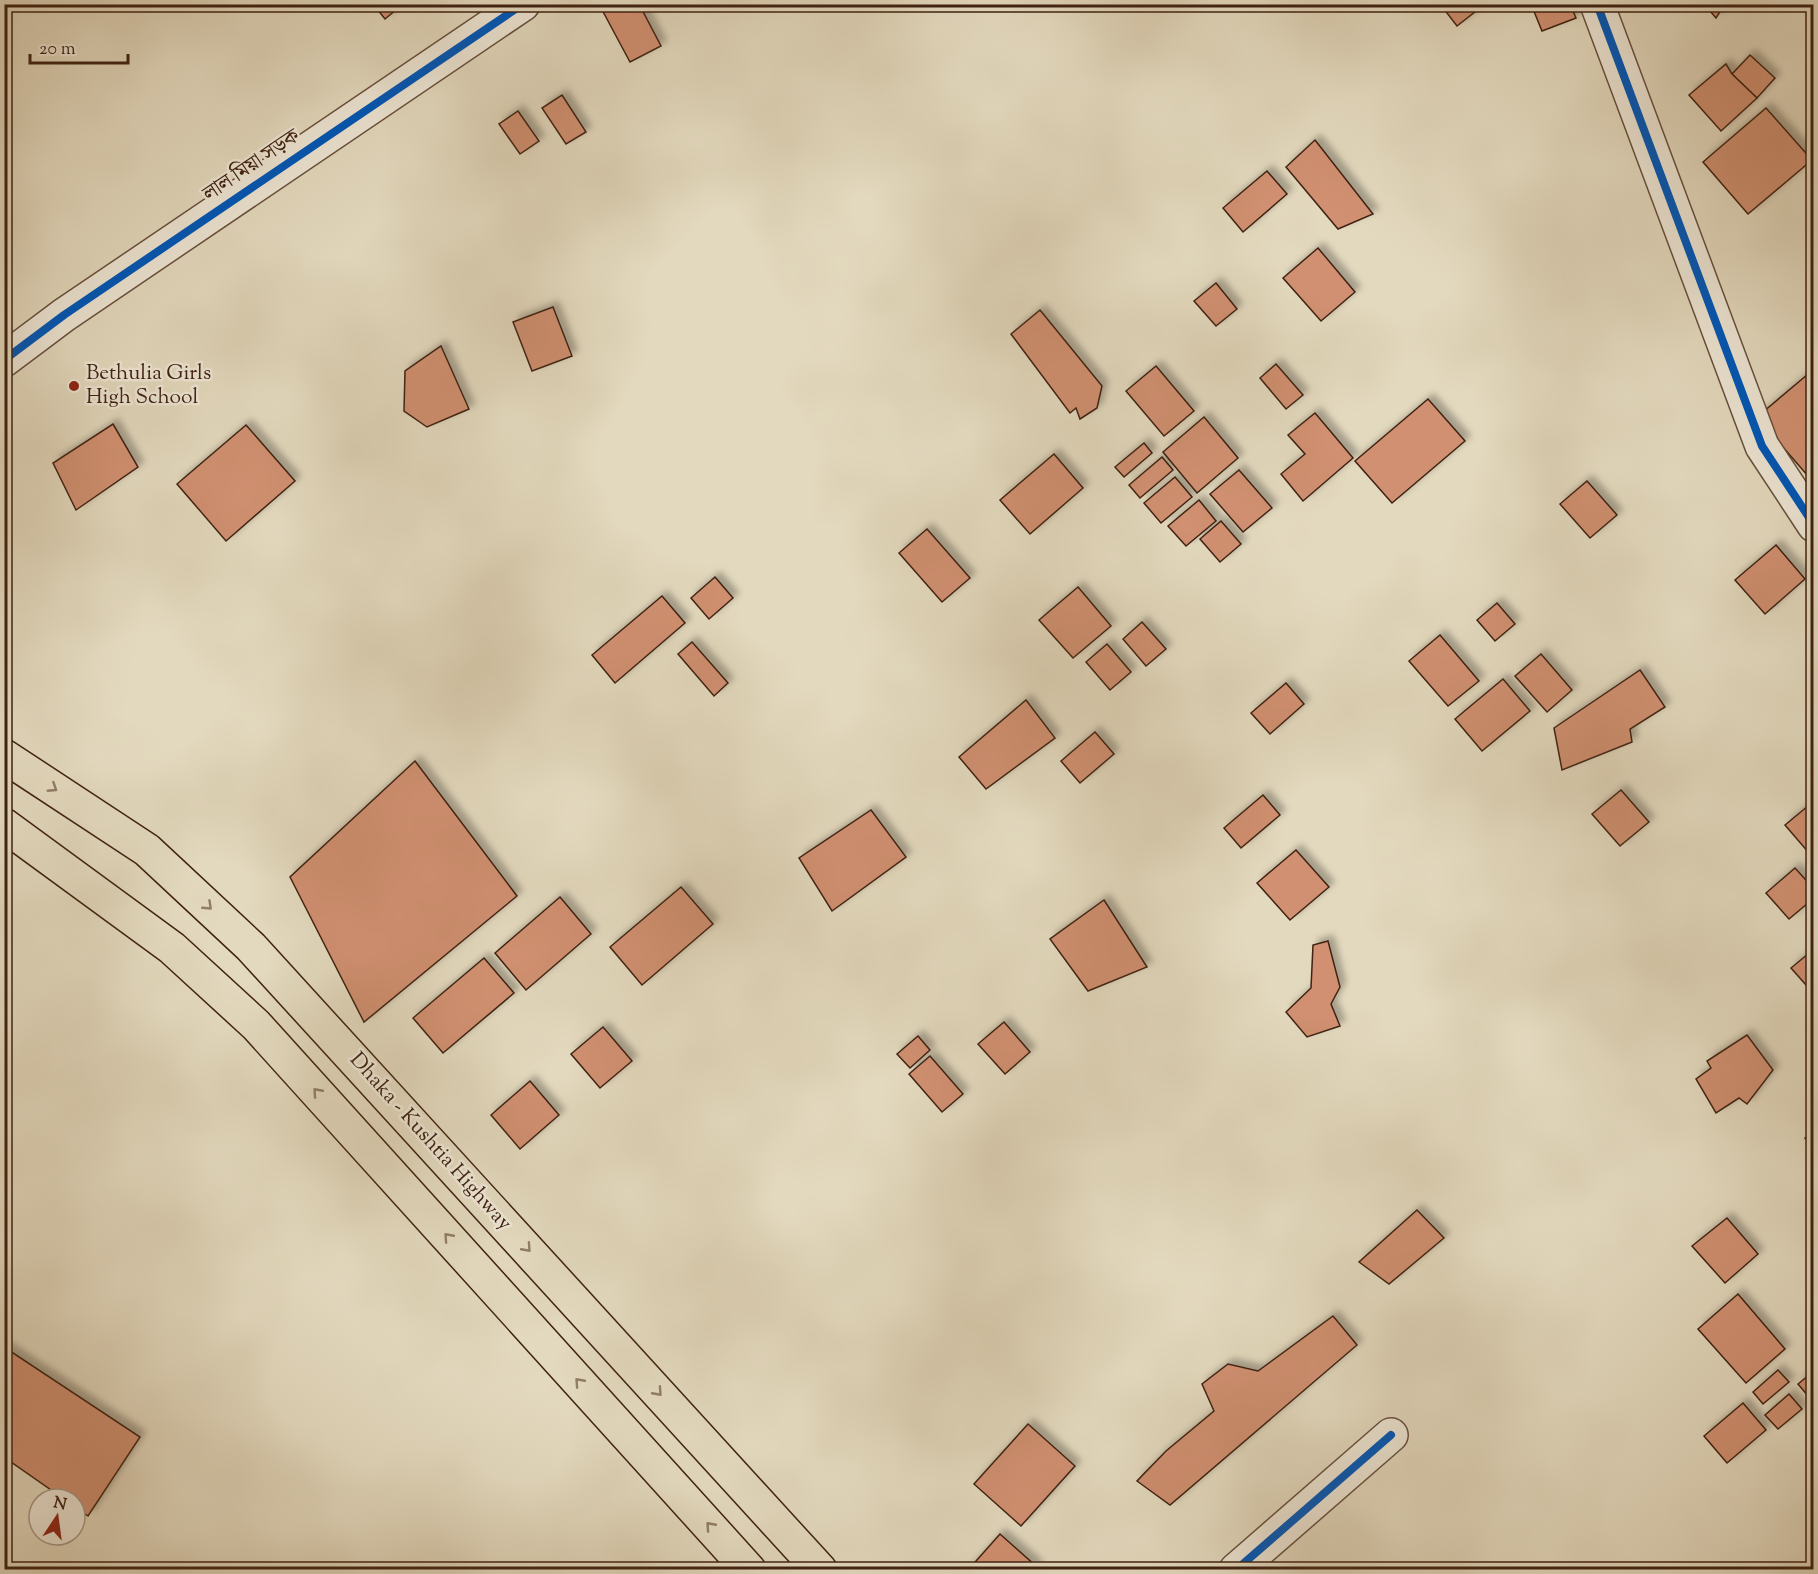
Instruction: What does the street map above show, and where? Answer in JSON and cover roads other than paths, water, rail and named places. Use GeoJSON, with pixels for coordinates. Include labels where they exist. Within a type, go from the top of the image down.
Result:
{"type":"FeatureCollection","features":[{"type":"Feature","properties":{"kind":"main road","name":"Dhaka - Kushtia Highway"},"geometry":{"type":"LineString","coordinates":[[4,756],[147,850],[251,946],[820,1569]]}},
{"type":"Feature","properties":{"kind":"main road"},"geometry":{"type":"LineString","coordinates":[[4,825],[172,948],[256,1024],[749,1569]]}},
{"type":"Feature","properties":{"kind":"street","name":"লাল মিয়া সড়ক"},"geometry":{"type":"LineString","coordinates":[[4,360],[64,315],[523,4]]}},
{"type":"Feature","properties":{"kind":"street"},"geometry":{"type":"LineString","coordinates":[[1597,4],[1762,446],[1814,525]]}},
{"type":"Feature","properties":{"kind":"street"},"geometry":{"type":"LineString","coordinates":[[1236,1569],[1391,1435]]}},
{"type":"Feature","properties":{"kind":"place","name":"Bethulia Girls High School"},"geometry":{"type":"Point","coordinates":[74,386]}}]}
